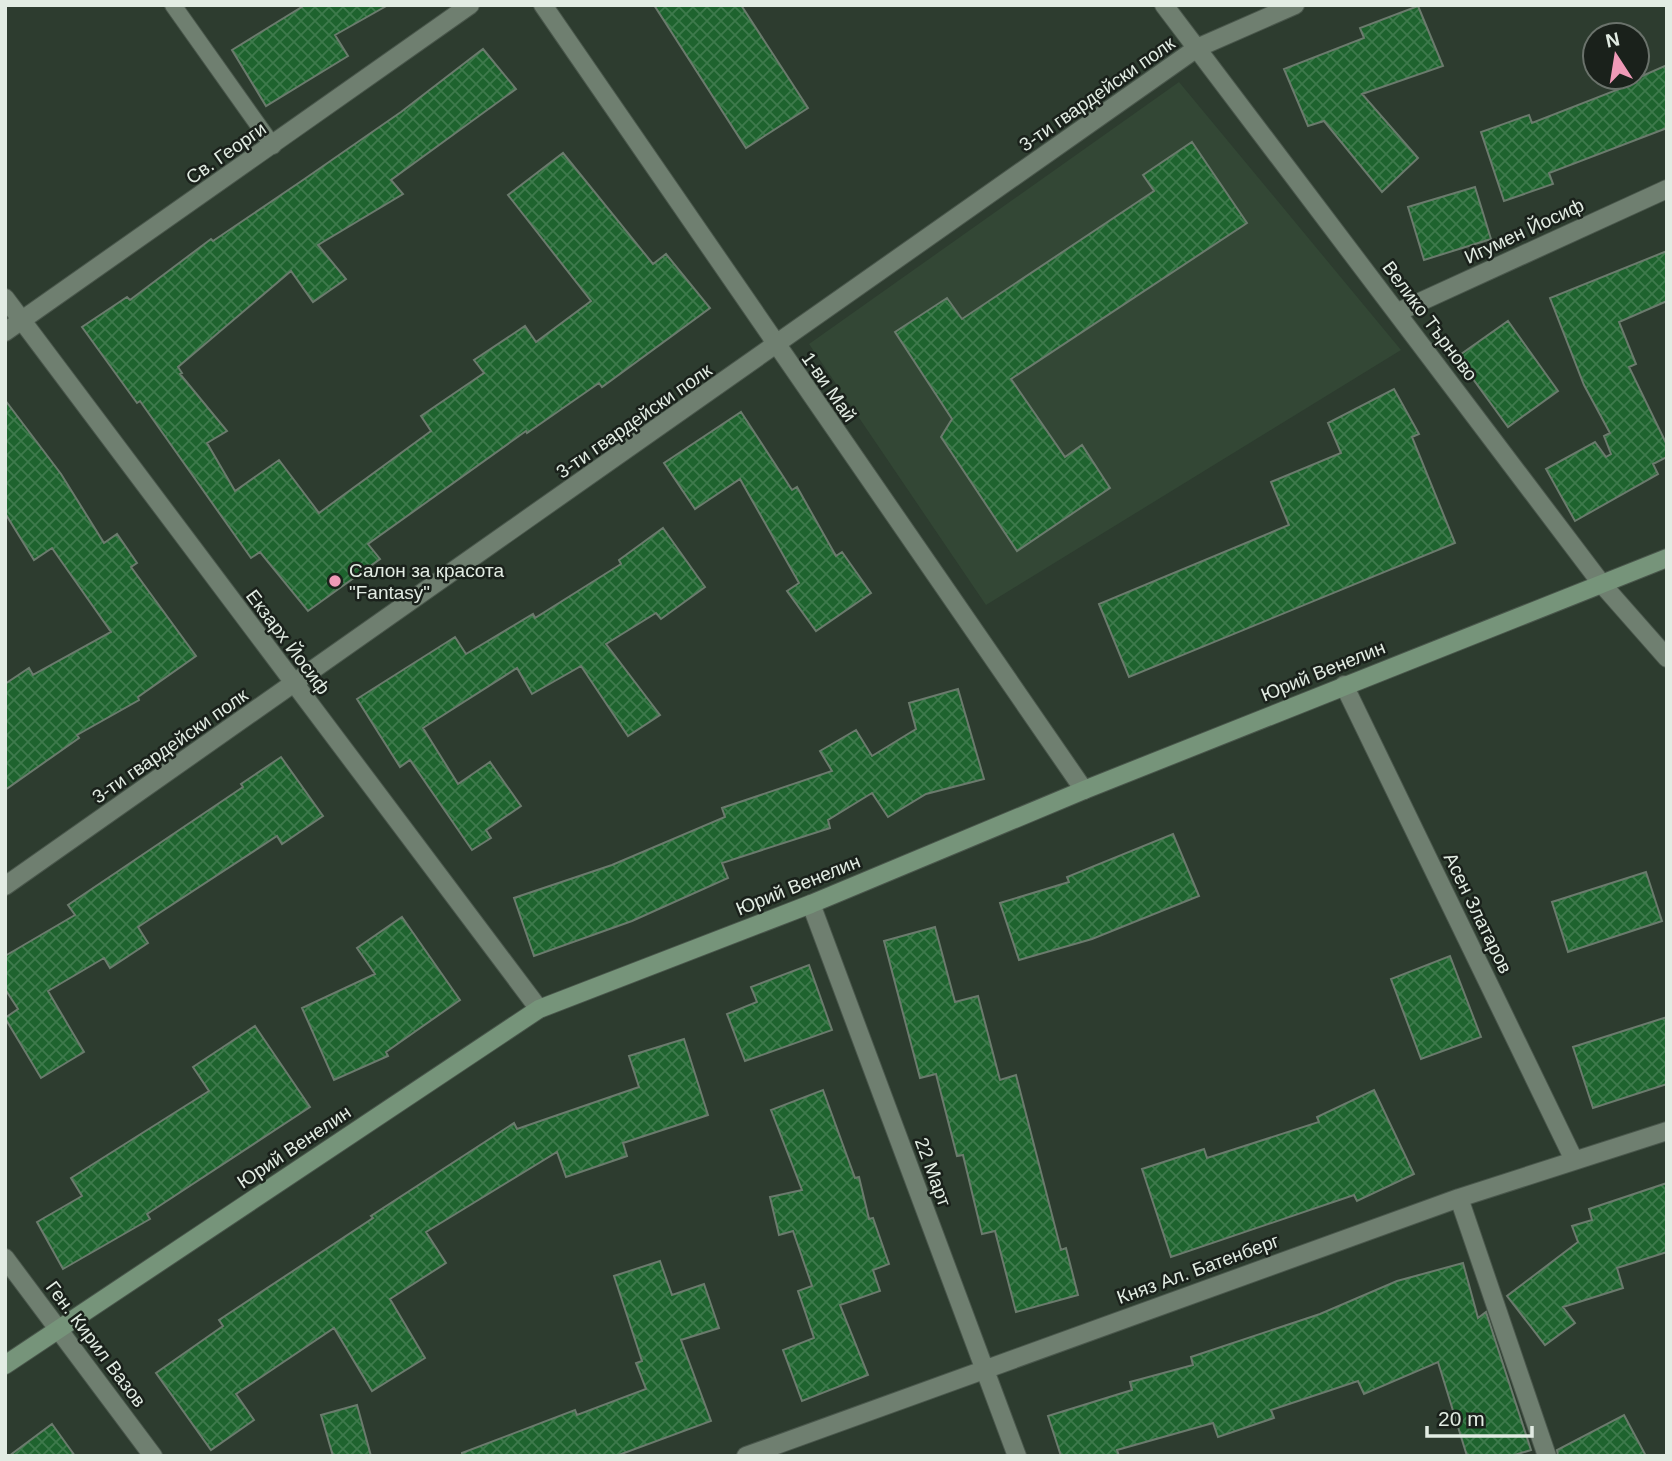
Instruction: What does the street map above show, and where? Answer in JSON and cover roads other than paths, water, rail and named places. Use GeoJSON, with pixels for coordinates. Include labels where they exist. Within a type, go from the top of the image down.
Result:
{"type":"FeatureCollection","features":[{"type":"Feature","properties":{"kind":"street","name":"Св. Георги"},"geometry":{"type":"LineString","coordinates":[[5,332],[470,5]]}},
{"type":"Feature","properties":{"kind":"street","name":"1-ви Май"},"geometry":{"type":"LineString","coordinates":[[543,5],[776,347],[1084,790]]}},
{"type":"Feature","properties":{"kind":"street","name":"Велико Търново"},"geometry":{"type":"LineString","coordinates":[[1164,5],[1601,583],[1667,658]]}},
{"type":"Feature","properties":{"kind":"street","name":"3-ти гвардейски полк"},"geometry":{"type":"LineString","coordinates":[[5,886],[776,347],[1197,48],[1295,5]]}},
{"type":"Feature","properties":{"kind":"street","name":"Игумен Йосиф"},"geometry":{"type":"LineString","coordinates":[[1398,312],[1667,189]]}},
{"type":"Feature","properties":{"kind":"street","name":"Екзарх Йосиф"},"geometry":{"type":"LineString","coordinates":[[5,298],[539,1009]]}},
{"type":"Feature","properties":{"kind":"street","name":"Юрий Венелин"},"geometry":{"type":"LineString","coordinates":[[5,1366],[539,1009],[811,904],[1084,790],[1667,558]]}},
{"type":"Feature","properties":{"kind":"street","name":"Асен Златаров"},"geometry":{"type":"LineString","coordinates":[[1344,685],[1574,1160]]}},
{"type":"Feature","properties":{"kind":"street","name":"22 Март"},"geometry":{"type":"LineString","coordinates":[[811,904],[1017,1456]]}},
{"type":"Feature","properties":{"kind":"street","name":"Княз Ал. Батенберг"},"geometry":{"type":"LineString","coordinates":[[746,1456],[1459,1198],[1667,1131]]}},
{"type":"Feature","properties":{"kind":"street"},"geometry":{"type":"LineString","coordinates":[[1459,1198],[1547,1456]]}},
{"type":"Feature","properties":{"kind":"street","name":"Ген. Кирил Вазов"},"geometry":{"type":"LineString","coordinates":[[5,1258],[153,1456]]}},
{"type":"Feature","properties":{"kind":"lane"},"geometry":{"type":"LineString","coordinates":[[173,5],[273,146]]}},
{"type":"Feature","properties":{"kind":"place","name":"Салон за красота \"Fantasy\""},"geometry":{"type":"Point","coordinates":[335,581]}}]}
